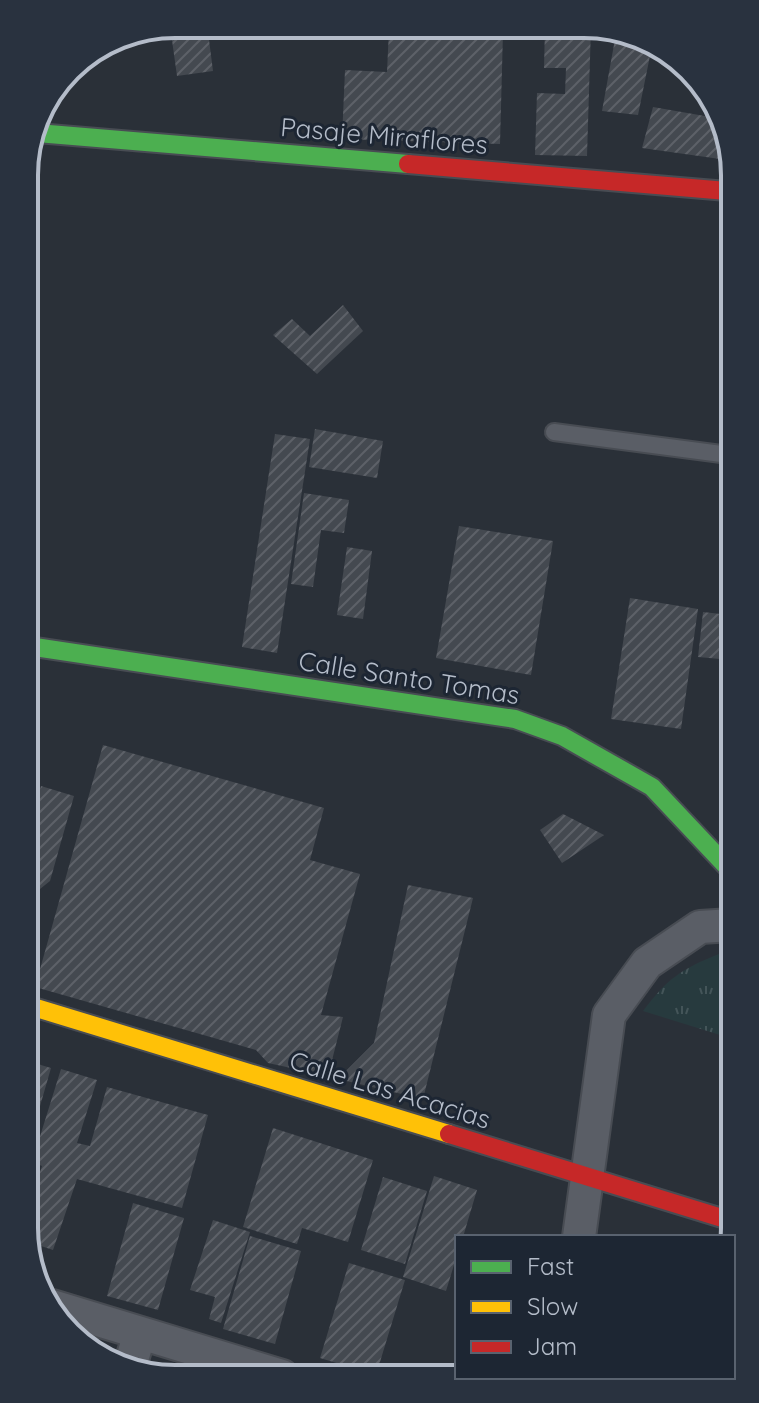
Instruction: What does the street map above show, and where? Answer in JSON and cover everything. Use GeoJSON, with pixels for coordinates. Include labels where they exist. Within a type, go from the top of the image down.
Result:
{"type":"FeatureCollection","features":[{"type":"Feature","properties":{"kind":"street","name":"Pasaje Miraflores"},"geometry":{"type":"LineString","coordinates":[[44,134],[721,190]]}},
{"type":"Feature","properties":{"kind":"street","name":"Calle Santo Tomas"},"geometry":{"type":"LineString","coordinates":[[38,647],[515,719],[562,736],[652,787],[721,860]]}},
{"type":"Feature","properties":{"kind":"street"},"geometry":{"type":"LineString","coordinates":[[579,1235],[609,1015],[647,963],[700,927],[721,926]]}},
{"type":"Feature","properties":{"kind":"street","name":"Calle Las Acacias"},"geometry":{"type":"LineString","coordinates":[[38,1008],[721,1218]]}},
{"type":"Feature","properties":{"kind":"street"},"geometry":{"type":"LineString","coordinates":[[66,1310],[246,1365]]}},
{"type":"Feature","properties":{"kind":"street"},"geometry":{"type":"LineString","coordinates":[[132,1358],[140,1333]]}},
{"type":"Feature","properties":{"kind":"lane"},"geometry":{"type":"LineString","coordinates":[[554,432],[721,454]]}},
{"type":"Feature","properties":{"kind":"green space"},"geometry":{"type":"Polygon","coordinates":[[[721,954],[721,1035],[643,1011],[676,976],[721,954]]]}},
{"type":"Feature","properties":{"kind":"building"},"geometry":{"type":"Polygon","coordinates":[[[172,38],[209,38],[213,71],[177,76],[172,38]]]}},
{"type":"Feature","properties":{"kind":"building"},"geometry":{"type":"Polygon","coordinates":[[[389,38],[503,38],[500,144],[342,139],[345,70],[387,72],[389,38]]]}},
{"type":"Feature","properties":{"kind":"building"},"geometry":{"type":"Polygon","coordinates":[[[545,38],[591,39],[587,156],[535,155],[537,93],[565,94],[566,68],[544,68],[545,38]]]}},
{"type":"Feature","properties":{"kind":"building"},"geometry":{"type":"Polygon","coordinates":[[[615,42],[650,55],[638,115],[602,111],[615,42]]]}},
{"type":"Feature","properties":{"kind":"building"},"geometry":{"type":"Polygon","coordinates":[[[653,107],[708,117],[719,159],[642,148],[653,107]]]}},
{"type":"Feature","properties":{"kind":"building"},"geometry":{"type":"Polygon","coordinates":[[[343,305],[363,331],[317,374],[273,335],[292,319],[310,336],[343,305]]]}},
{"type":"Feature","properties":{"kind":"building"},"geometry":{"type":"Polygon","coordinates":[[[315,429],[383,441],[377,478],[309,467],[315,429]]]}},
{"type":"Feature","properties":{"kind":"building"},"geometry":{"type":"Polygon","coordinates":[[[275,434],[310,439],[277,653],[242,647],[275,434]]]}},
{"type":"Feature","properties":{"kind":"building"},"geometry":{"type":"Polygon","coordinates":[[[304,493],[349,500],[344,533],[321,530],[313,587],[291,584],[304,493]]]}},
{"type":"Feature","properties":{"kind":"building"},"geometry":{"type":"Polygon","coordinates":[[[459,526],[553,541],[531,675],[436,658],[459,526]]]}},
{"type":"Feature","properties":{"kind":"building"},"geometry":{"type":"Polygon","coordinates":[[[347,547],[372,551],[363,619],[337,615],[347,547]]]}},
{"type":"Feature","properties":{"kind":"building"},"geometry":{"type":"Polygon","coordinates":[[[630,598],[698,609],[681,729],[611,719],[630,598]]]}},
{"type":"Feature","properties":{"kind":"building"},"geometry":{"type":"Polygon","coordinates":[[[703,612],[721,614],[721,659],[698,657],[703,612]]]}},
{"type":"Feature","properties":{"kind":"building"},"geometry":{"type":"Polygon","coordinates":[[[103,745],[324,808],[310,860],[360,874],[321,1015],[343,1017],[328,1076],[268,1063],[256,1050],[38,988],[38,976],[103,745]]]}},
{"type":"Feature","properties":{"kind":"building"},"geometry":{"type":"Polygon","coordinates":[[[41,786],[74,796],[50,881],[38,891],[38,796],[41,786]]]}},
{"type":"Feature","properties":{"kind":"building"},"geometry":{"type":"Polygon","coordinates":[[[563,814],[604,835],[562,863],[540,830],[563,814]]]}},
{"type":"Feature","properties":{"kind":"building"},"geometry":{"type":"Polygon","coordinates":[[[408,885],[473,898],[423,1099],[338,1079],[374,1043],[408,885]]]}},
{"type":"Feature","properties":{"kind":"building"},"geometry":{"type":"Polygon","coordinates":[[[38,1064],[51,1068],[38,1113],[38,1064]]]}},
{"type":"Feature","properties":{"kind":"building"},"geometry":{"type":"Polygon","coordinates":[[[61,1069],[97,1080],[77,1143],[90,1146],[107,1087],[208,1115],[182,1208],[77,1179],[53,1250],[39,1245],[38,1178],[42,1166],[38,1164],[38,1143],[61,1069]]]}},
{"type":"Feature","properties":{"kind":"building"},"geometry":{"type":"Polygon","coordinates":[[[273,1128],[373,1160],[348,1242],[302,1228],[297,1244],[243,1227],[273,1128]]]}},
{"type":"Feature","properties":{"kind":"building"},"geometry":{"type":"Polygon","coordinates":[[[434,1176],[477,1190],[464,1235],[455,1235],[455,1262],[446,1291],[403,1277],[434,1176]]]}},
{"type":"Feature","properties":{"kind":"building"},"geometry":{"type":"Polygon","coordinates":[[[383,1177],[427,1191],[405,1264],[361,1250],[383,1177]]]}},
{"type":"Feature","properties":{"kind":"building"},"geometry":{"type":"Polygon","coordinates":[[[133,1203],[184,1218],[158,1310],[107,1296],[133,1203]]]}},
{"type":"Feature","properties":{"kind":"building"},"geometry":{"type":"Polygon","coordinates":[[[213,1220],[250,1232],[221,1323],[209,1319],[215,1297],[190,1290],[213,1220]]]}},
{"type":"Feature","properties":{"kind":"building"},"geometry":{"type":"Polygon","coordinates":[[[250,1236],[301,1251],[275,1344],[223,1329],[250,1236]]]}},
{"type":"Feature","properties":{"kind":"building"},"geometry":{"type":"Polygon","coordinates":[[[349,1263],[405,1280],[379,1365],[343,1365],[320,1358],[349,1263]]]}},
{"type":"Feature","properties":{"kind":"traffic: fast"},"geometry":{"type":"LineString","coordinates":[[44,134],[408,164]]}},
{"type":"Feature","properties":{"kind":"traffic: fast"},"geometry":{"type":"LineString","coordinates":[[38,647],[515,719],[562,736],[652,787],[721,860]]}},
{"type":"Feature","properties":{"kind":"traffic: slow"},"geometry":{"type":"LineString","coordinates":[[38,1008],[449,1134]]}},
{"type":"Feature","properties":{"kind":"traffic: jam"},"geometry":{"type":"LineString","coordinates":[[408,164],[721,190]]}},
{"type":"Feature","properties":{"kind":"traffic: jam"},"geometry":{"type":"LineString","coordinates":[[449,1134],[721,1218]]}}]}
